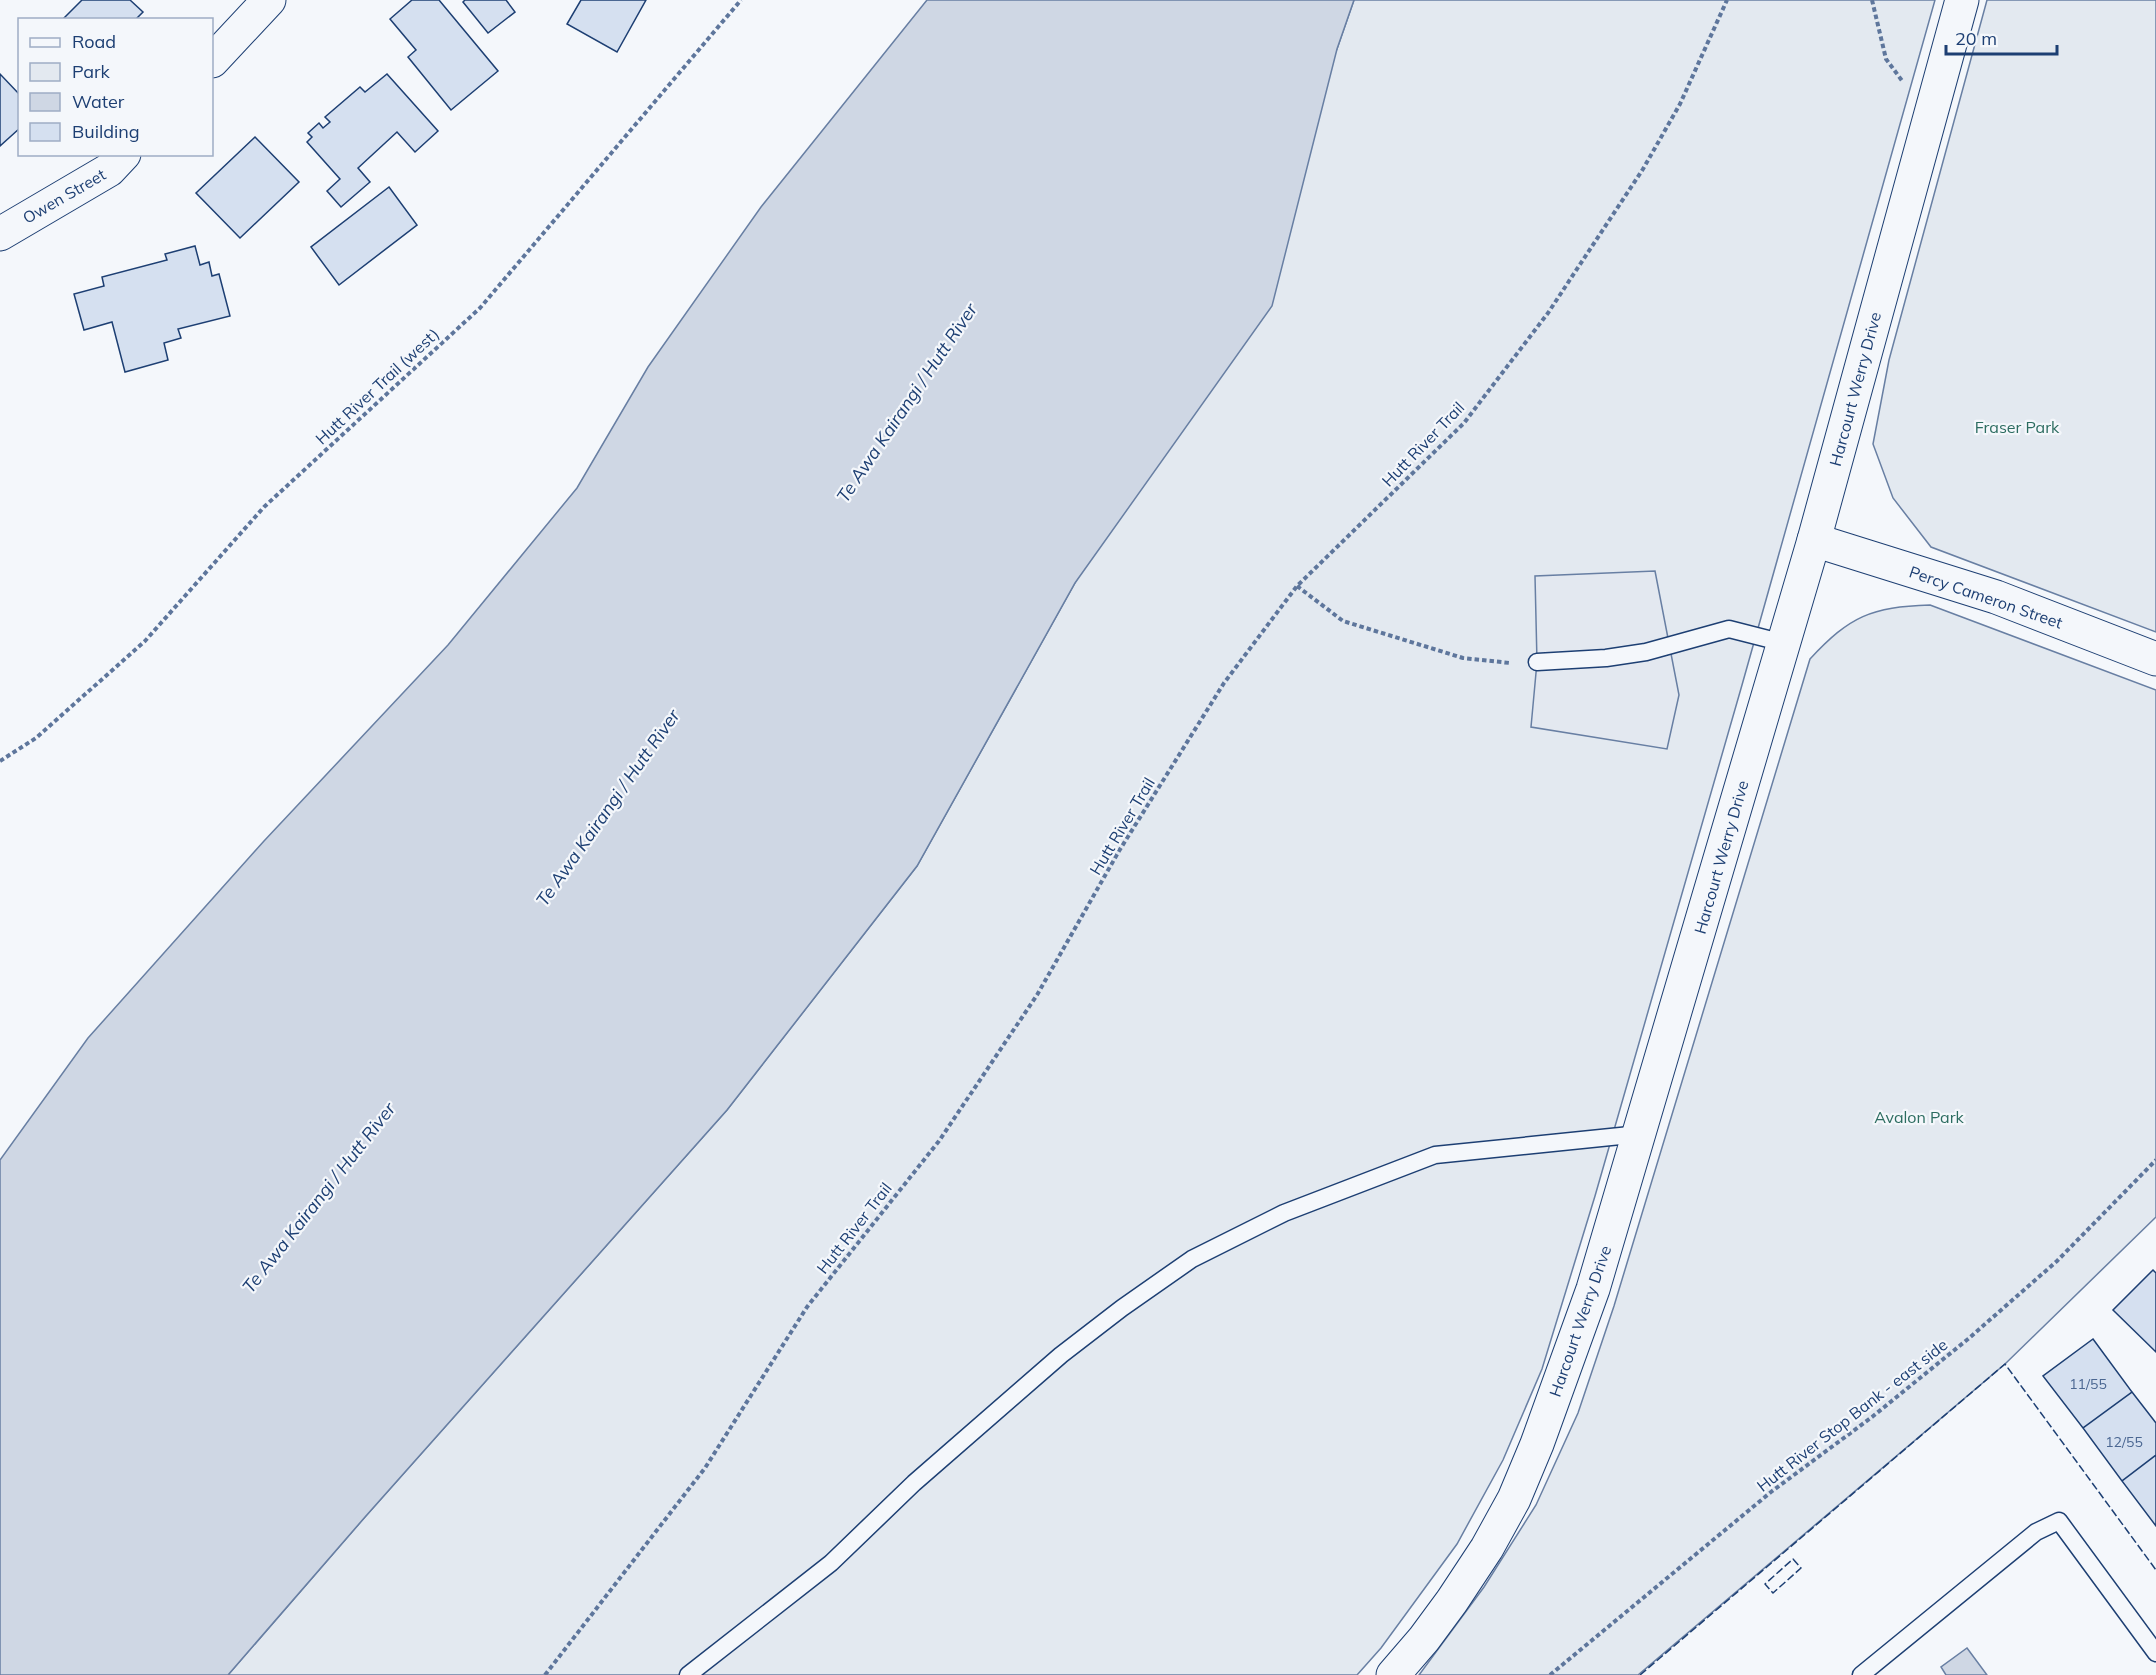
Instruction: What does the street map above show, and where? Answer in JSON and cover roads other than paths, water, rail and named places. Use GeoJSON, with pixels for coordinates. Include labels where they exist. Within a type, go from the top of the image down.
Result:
{"type":"FeatureCollection","features":[{"type":"Feature","properties":{"kind":"main road"},"geometry":{"type":"LineString","coordinates":[[213,60],[268,0]]}},
{"type":"Feature","properties":{"kind":"main road","name":"Harcourt Werry Drive"},"geometry":{"type":"LineString","coordinates":[[1393,1675],[1452,1601],[1487,1548],[1514,1499],[1537,1444],[1593,1289],[1814,540],[1962,0]]}},
{"type":"Feature","properties":{"kind":"main road","name":"Owen Street"},"geometry":{"type":"LineString","coordinates":[[0,234],[109,170],[122,156]]}},
{"type":"Feature","properties":{"kind":"main road","name":"Percy Cameron Street"},"geometry":{"type":"LineString","coordinates":[[1814,540],[1996,597],[2156,659]]}},
{"type":"Feature","properties":{"kind":"lane"},"geometry":{"type":"LineString","coordinates":[[1537,662],[1606,658],[1646,652],[1730,629],[1784,643]]}},
{"type":"Feature","properties":{"kind":"lane"},"geometry":{"type":"LineString","coordinates":[[688,1675],[831,1563],[914,1483],[1061,1355],[1122,1308],[1192,1259],[1284,1213],[1435,1155],[1640,1134]]}},
{"type":"Feature","properties":{"kind":"lane"},"geometry":{"type":"LineString","coordinates":[[1861,1675],[2036,1532],[2060,1521],[2156,1653]]}},
{"type":"Feature","properties":{"kind":"water","name":"Te Awa Kairangi / Hutt River"},"geometry":{"type":"Polygon","coordinates":[[[927,0],[1354,0],[1337,49],[1272,306],[1075,583],[917,866],[727,1110],[365,1517],[228,1675],[0,1675],[0,1160],[88,1038],[264,841],[448,645],[577,488],[648,367],[761,207],[927,0]]]}},
{"type":"Feature","properties":{"kind":"water"},"geometry":{"type":"Polygon","coordinates":[[[1967,1648],[1987,1675],[1946,1675],[1941,1667],[1967,1648]]]}},
{"type":"Feature","properties":{"kind":"park label","name":"Fraser Park"},"geometry":{"type":"Point","coordinates":[2017,427]}},
{"type":"Feature","properties":{"kind":"park label","name":"Avalon Park"},"geometry":{"type":"Point","coordinates":[1919,1117]}}]}
